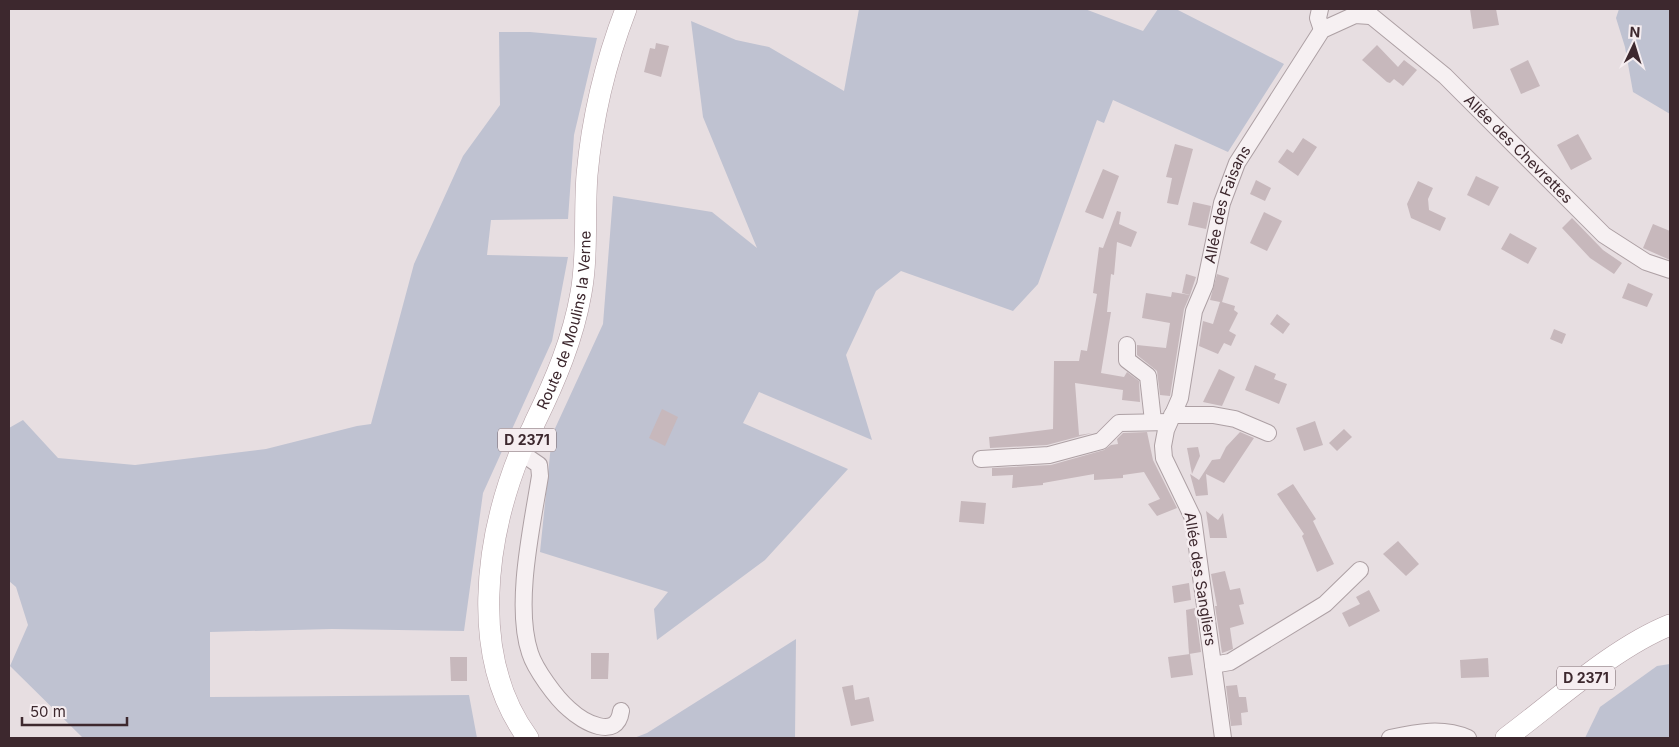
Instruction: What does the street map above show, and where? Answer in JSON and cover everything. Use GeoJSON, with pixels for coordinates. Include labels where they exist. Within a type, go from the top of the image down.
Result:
{"type":"FeatureCollection","features":[{"type":"Feature","properties":{"kind":"main road","name":"Route de Moulins la Verne"},"geometry":{"type":"LineString","coordinates":[[528,738],[509,707],[495,666],[488,621],[489,580],[499,526],[520,452],[559,368],[574,330],[582,291],[587,175],[592,138],[616,36],[626,9]]}},
{"type":"Feature","properties":{"kind":"main road","name":"D 2371"},"geometry":{"type":"LineString","coordinates":[[1506,738],[1614,657],[1645,637],[1670,625]]}},
{"type":"Feature","properties":{"kind":"street"},"geometry":{"type":"LineString","coordinates":[[1320,9],[1318,18],[1322,30],[1367,12]]}},
{"type":"Feature","properties":{"kind":"street","name":"Allée des Chevrettes"},"geometry":{"type":"LineString","coordinates":[[1367,12],[1445,76],[1604,235],[1646,262],[1670,270]]}},
{"type":"Feature","properties":{"kind":"street","name":"Allée des Faisans"},"geometry":{"type":"LineString","coordinates":[[1180,398],[1194,312],[1205,284],[1224,195],[1237,163],[1322,30]]}},
{"type":"Feature","properties":{"kind":"street"},"geometry":{"type":"LineString","coordinates":[[1127,345],[1127,360],[1148,376],[1165,419]]}},
{"type":"Feature","properties":{"kind":"street","name":"Allée des Sangliers"},"geometry":{"type":"LineString","coordinates":[[1180,398],[1165,419],[1164,458],[1192,518],[1223,738]]}},
{"type":"Feature","properties":{"kind":"street"},"geometry":{"type":"LineString","coordinates":[[982,459],[1049,454],[1101,441],[1119,423],[1213,415],[1235,418],[1268,433]]}},
{"type":"Feature","properties":{"kind":"street"},"geometry":{"type":"LineString","coordinates":[[520,452],[539,465],[540,476],[528,549],[524,611],[525,635],[530,655],[549,686],[569,710],[594,724],[606,728],[615,726],[620,721],[621,711]]}},
{"type":"Feature","properties":{"kind":"street"},"geometry":{"type":"LineString","coordinates":[[1213,665],[1230,662],[1325,604],[1360,570]]}},
{"type":"Feature","properties":{"kind":"street"},"geometry":{"type":"LineString","coordinates":[[1390,738],[1438,731],[1468,738]]}},
{"type":"Feature","properties":{"kind":"shaded area"},"geometry":{"type":"Polygon","coordinates":[[[859,9],[1085,9],[1143,31],[1158,9],[1176,9],[1284,64],[1228,152],[1113,100],[1104,123],[1097,120],[1038,284],[1013,311],[901,271],[876,291],[846,355],[872,440],[759,392],[743,423],[848,469],[765,560],[657,640],[654,609],[668,592],[540,552],[552,435],[603,324],[613,196],[712,212],[757,248],[703,117],[691,21],[736,40],[769,47],[844,91],[859,9]]]}},
{"type":"Feature","properties":{"kind":"shaded area"},"geometry":{"type":"Polygon","coordinates":[[[1619,9],[1670,9],[1670,114],[1633,92],[1625,47],[1616,18],[1619,9]]]}},
{"type":"Feature","properties":{"kind":"shaded area"},"geometry":{"type":"Polygon","coordinates":[[[499,32],[530,32],[597,38],[574,135],[568,219],[491,220],[487,255],[568,257],[552,341],[483,493],[464,631],[332,629],[210,632],[210,697],[469,695],[477,738],[83,738],[10,666],[28,625],[16,587],[9,581],[9,428],[23,420],[58,458],[135,465],[266,449],[371,424],[414,264],[463,156],[500,105],[499,32]]]}},
{"type":"Feature","properties":{"kind":"shaded area"},"geometry":{"type":"Polygon","coordinates":[[[796,639],[795,738],[634,738],[647,733],[796,639]]]}},
{"type":"Feature","properties":{"kind":"shaded area"},"geometry":{"type":"Polygon","coordinates":[[[1670,664],[1670,738],[1585,738],[1600,707],[1657,666],[1670,664]]]}},
{"type":"Feature","properties":{"kind":"building"},"geometry":{"type":"Polygon","coordinates":[[[1470,9],[1496,9],[1499,25],[1473,29],[1470,9]]]}},
{"type":"Feature","properties":{"kind":"building"},"geometry":{"type":"Polygon","coordinates":[[[656,43],[669,46],[661,77],[644,72],[650,48],[655,49],[656,43]]]}},
{"type":"Feature","properties":{"kind":"building"},"geometry":{"type":"Polygon","coordinates":[[[1377,45],[1398,67],[1404,60],[1417,70],[1403,86],[1394,79],[1390,83],[1387,82],[1362,60],[1377,45]]]}},
{"type":"Feature","properties":{"kind":"building"},"geometry":{"type":"Polygon","coordinates":[[[1528,60],[1540,86],[1521,94],[1510,69],[1528,60]]]}},
{"type":"Feature","properties":{"kind":"building"},"geometry":{"type":"Polygon","coordinates":[[[1578,134],[1592,159],[1571,170],[1557,145],[1578,134]]]}},
{"type":"Feature","properties":{"kind":"building"},"geometry":{"type":"Polygon","coordinates":[[[1303,138],[1317,147],[1298,176],[1278,162],[1287,149],[1293,153],[1303,138]]]}},
{"type":"Feature","properties":{"kind":"building"},"geometry":{"type":"Polygon","coordinates":[[[1175,144],[1193,149],[1178,205],[1167,203],[1172,178],[1166,177],[1175,144]]]}},
{"type":"Feature","properties":{"kind":"building"},"geometry":{"type":"Polygon","coordinates":[[[1103,169],[1119,176],[1103,219],[1085,212],[1103,169]]]}},
{"type":"Feature","properties":{"kind":"building"},"geometry":{"type":"Polygon","coordinates":[[[1476,176],[1499,187],[1489,206],[1467,195],[1476,176]]]}},
{"type":"Feature","properties":{"kind":"building"},"geometry":{"type":"Polygon","coordinates":[[[1256,180],[1271,188],[1265,201],[1250,194],[1256,180]]]}},
{"type":"Feature","properties":{"kind":"building"},"geometry":{"type":"Polygon","coordinates":[[[1418,181],[1433,188],[1428,199],[1429,210],[1446,218],[1440,231],[1411,218],[1407,204],[1418,181]]]}},
{"type":"Feature","properties":{"kind":"building"},"geometry":{"type":"Polygon","coordinates":[[[1193,202],[1211,206],[1206,229],[1188,225],[1193,202]]]}},
{"type":"Feature","properties":{"kind":"building"},"geometry":{"type":"Polygon","coordinates":[[[1117,211],[1121,212],[1119,224],[1137,232],[1131,247],[1117,242],[1114,275],[1111,274],[1107,312],[1111,312],[1101,373],[1124,377],[1127,372],[1139,381],[1140,402],[1122,400],[1123,390],[1075,383],[1079,435],[1092,433],[1047,445],[990,448],[989,437],[1053,429],[1054,361],[1079,361],[1081,350],[1087,351],[1097,294],[1093,293],[1099,247],[1103,248],[1117,211]]]}},
{"type":"Feature","properties":{"kind":"building"},"geometry":{"type":"Polygon","coordinates":[[[1264,212],[1282,221],[1267,251],[1250,243],[1264,212]]]}},
{"type":"Feature","properties":{"kind":"building"},"geometry":{"type":"Polygon","coordinates":[[[1572,218],[1603,250],[1622,263],[1614,274],[1590,258],[1562,228],[1572,218]]]}},
{"type":"Feature","properties":{"kind":"building"},"geometry":{"type":"Polygon","coordinates":[[[1653,224],[1670,231],[1670,260],[1643,248],[1653,224]]]}},
{"type":"Feature","properties":{"kind":"building"},"geometry":{"type":"Polygon","coordinates":[[[1510,233],[1537,248],[1528,264],[1501,249],[1510,233]]]}},
{"type":"Feature","properties":{"kind":"building"},"geometry":{"type":"Polygon","coordinates":[[[1186,274],[1196,277],[1190,295],[1182,293],[1186,274]]]}},
{"type":"Feature","properties":{"kind":"building"},"geometry":{"type":"Polygon","coordinates":[[[1217,274],[1229,278],[1222,302],[1235,306],[1234,310],[1238,313],[1229,331],[1236,335],[1231,346],[1224,343],[1218,354],[1199,346],[1203,321],[1213,324],[1220,302],[1210,300],[1217,274]]]}},
{"type":"Feature","properties":{"kind":"building"},"geometry":{"type":"Polygon","coordinates":[[[1628,283],[1653,294],[1647,307],[1622,298],[1628,283]]]}},
{"type":"Feature","properties":{"kind":"building"},"geometry":{"type":"Polygon","coordinates":[[[1172,292],[1190,295],[1184,309],[1170,396],[1160,395],[1157,371],[1137,355],[1137,345],[1166,348],[1170,323],[1142,318],[1146,293],[1171,297],[1172,292]]]}},
{"type":"Feature","properties":{"kind":"building"},"geometry":{"type":"Polygon","coordinates":[[[1277,314],[1290,324],[1283,334],[1270,324],[1277,314]]]}},
{"type":"Feature","properties":{"kind":"building"},"geometry":{"type":"Polygon","coordinates":[[[1554,329],[1566,334],[1562,344],[1550,339],[1554,329]]]}},
{"type":"Feature","properties":{"kind":"building"},"geometry":{"type":"Polygon","coordinates":[[[1255,365],[1276,374],[1274,379],[1287,384],[1279,404],[1245,390],[1255,365]]]}},
{"type":"Feature","properties":{"kind":"building"},"geometry":{"type":"Polygon","coordinates":[[[1219,369],[1235,377],[1222,406],[1203,402],[1219,369]]]}},
{"type":"Feature","properties":{"kind":"building"},"geometry":{"type":"Polygon","coordinates":[[[662,409],[678,417],[665,446],[649,438],[662,409]]]}},
{"type":"Feature","properties":{"kind":"building"},"geometry":{"type":"Polygon","coordinates":[[[1315,421],[1323,445],[1304,451],[1296,428],[1315,421]]]}},
{"type":"Feature","properties":{"kind":"building"},"geometry":{"type":"Polygon","coordinates":[[[1344,429],[1352,437],[1337,451],[1329,443],[1344,429]]]}},
{"type":"Feature","properties":{"kind":"building"},"geometry":{"type":"Polygon","coordinates":[[[1147,432],[1153,460],[1177,508],[1157,516],[1148,504],[1160,499],[1144,472],[1123,475],[1123,478],[1094,480],[1094,474],[1043,483],[1043,485],[1012,488],[1013,475],[992,476],[992,468],[1051,465],[1104,450],[1111,445],[1118,444],[1117,439],[1123,433],[1147,432]]]}},
{"type":"Feature","properties":{"kind":"building"},"geometry":{"type":"Polygon","coordinates":[[[1240,432],[1254,438],[1224,483],[1206,474],[1208,495],[1196,496],[1190,474],[1199,480],[1212,460],[1220,459],[1226,447],[1240,432]]]}},
{"type":"Feature","properties":{"kind":"building"},"geometry":{"type":"Polygon","coordinates":[[[1198,447],[1200,456],[1192,474],[1187,448],[1198,447]]]}},
{"type":"Feature","properties":{"kind":"building"},"geometry":{"type":"Polygon","coordinates":[[[1293,484],[1316,519],[1313,521],[1334,564],[1317,572],[1302,536],[1304,534],[1277,494],[1293,484]]]}},
{"type":"Feature","properties":{"kind":"building"},"geometry":{"type":"Polygon","coordinates":[[[961,501],[986,503],[984,524],[959,522],[961,501]]]}},
{"type":"Feature","properties":{"kind":"building"},"geometry":{"type":"Polygon","coordinates":[[[1206,511],[1218,520],[1223,513],[1227,538],[1210,538],[1206,511]]]}},
{"type":"Feature","properties":{"kind":"building"},"geometry":{"type":"Polygon","coordinates":[[[1398,541],[1419,564],[1406,576],[1383,554],[1398,541]]]}},
{"type":"Feature","properties":{"kind":"building"},"geometry":{"type":"Polygon","coordinates":[[[1225,571],[1230,590],[1240,588],[1244,604],[1239,605],[1244,624],[1230,628],[1233,649],[1222,653],[1215,606],[1217,606],[1211,574],[1225,571]]]}},
{"type":"Feature","properties":{"kind":"building"},"geometry":{"type":"Polygon","coordinates":[[[1189,583],[1191,600],[1174,603],[1172,586],[1189,583]]]}},
{"type":"Feature","properties":{"kind":"building"},"geometry":{"type":"Polygon","coordinates":[[[1369,590],[1380,611],[1349,627],[1342,613],[1360,604],[1356,597],[1369,590]]]}},
{"type":"Feature","properties":{"kind":"building"},"geometry":{"type":"Polygon","coordinates":[[[1195,608],[1201,652],[1189,654],[1186,610],[1195,608]]]}},
{"type":"Feature","properties":{"kind":"building"},"geometry":{"type":"Polygon","coordinates":[[[591,653],[609,653],[608,679],[591,679],[591,653]]]}},
{"type":"Feature","properties":{"kind":"building"},"geometry":{"type":"Polygon","coordinates":[[[1190,654],[1193,675],[1171,678],[1168,657],[1190,654]]]}},
{"type":"Feature","properties":{"kind":"building"},"geometry":{"type":"Polygon","coordinates":[[[450,657],[467,657],[467,681],[451,681],[450,657]]]}},
{"type":"Feature","properties":{"kind":"building"},"geometry":{"type":"Polygon","coordinates":[[[1488,658],[1489,677],[1461,678],[1460,660],[1488,658]]]}},
{"type":"Feature","properties":{"kind":"building"},"geometry":{"type":"Polygon","coordinates":[[[853,685],[855,700],[869,697],[874,721],[851,726],[842,687],[853,685]]]}},
{"type":"Feature","properties":{"kind":"building"},"geometry":{"type":"Polygon","coordinates":[[[1237,685],[1239,697],[1246,697],[1248,712],[1241,713],[1242,725],[1231,726],[1226,686],[1237,685]]]}}]}
